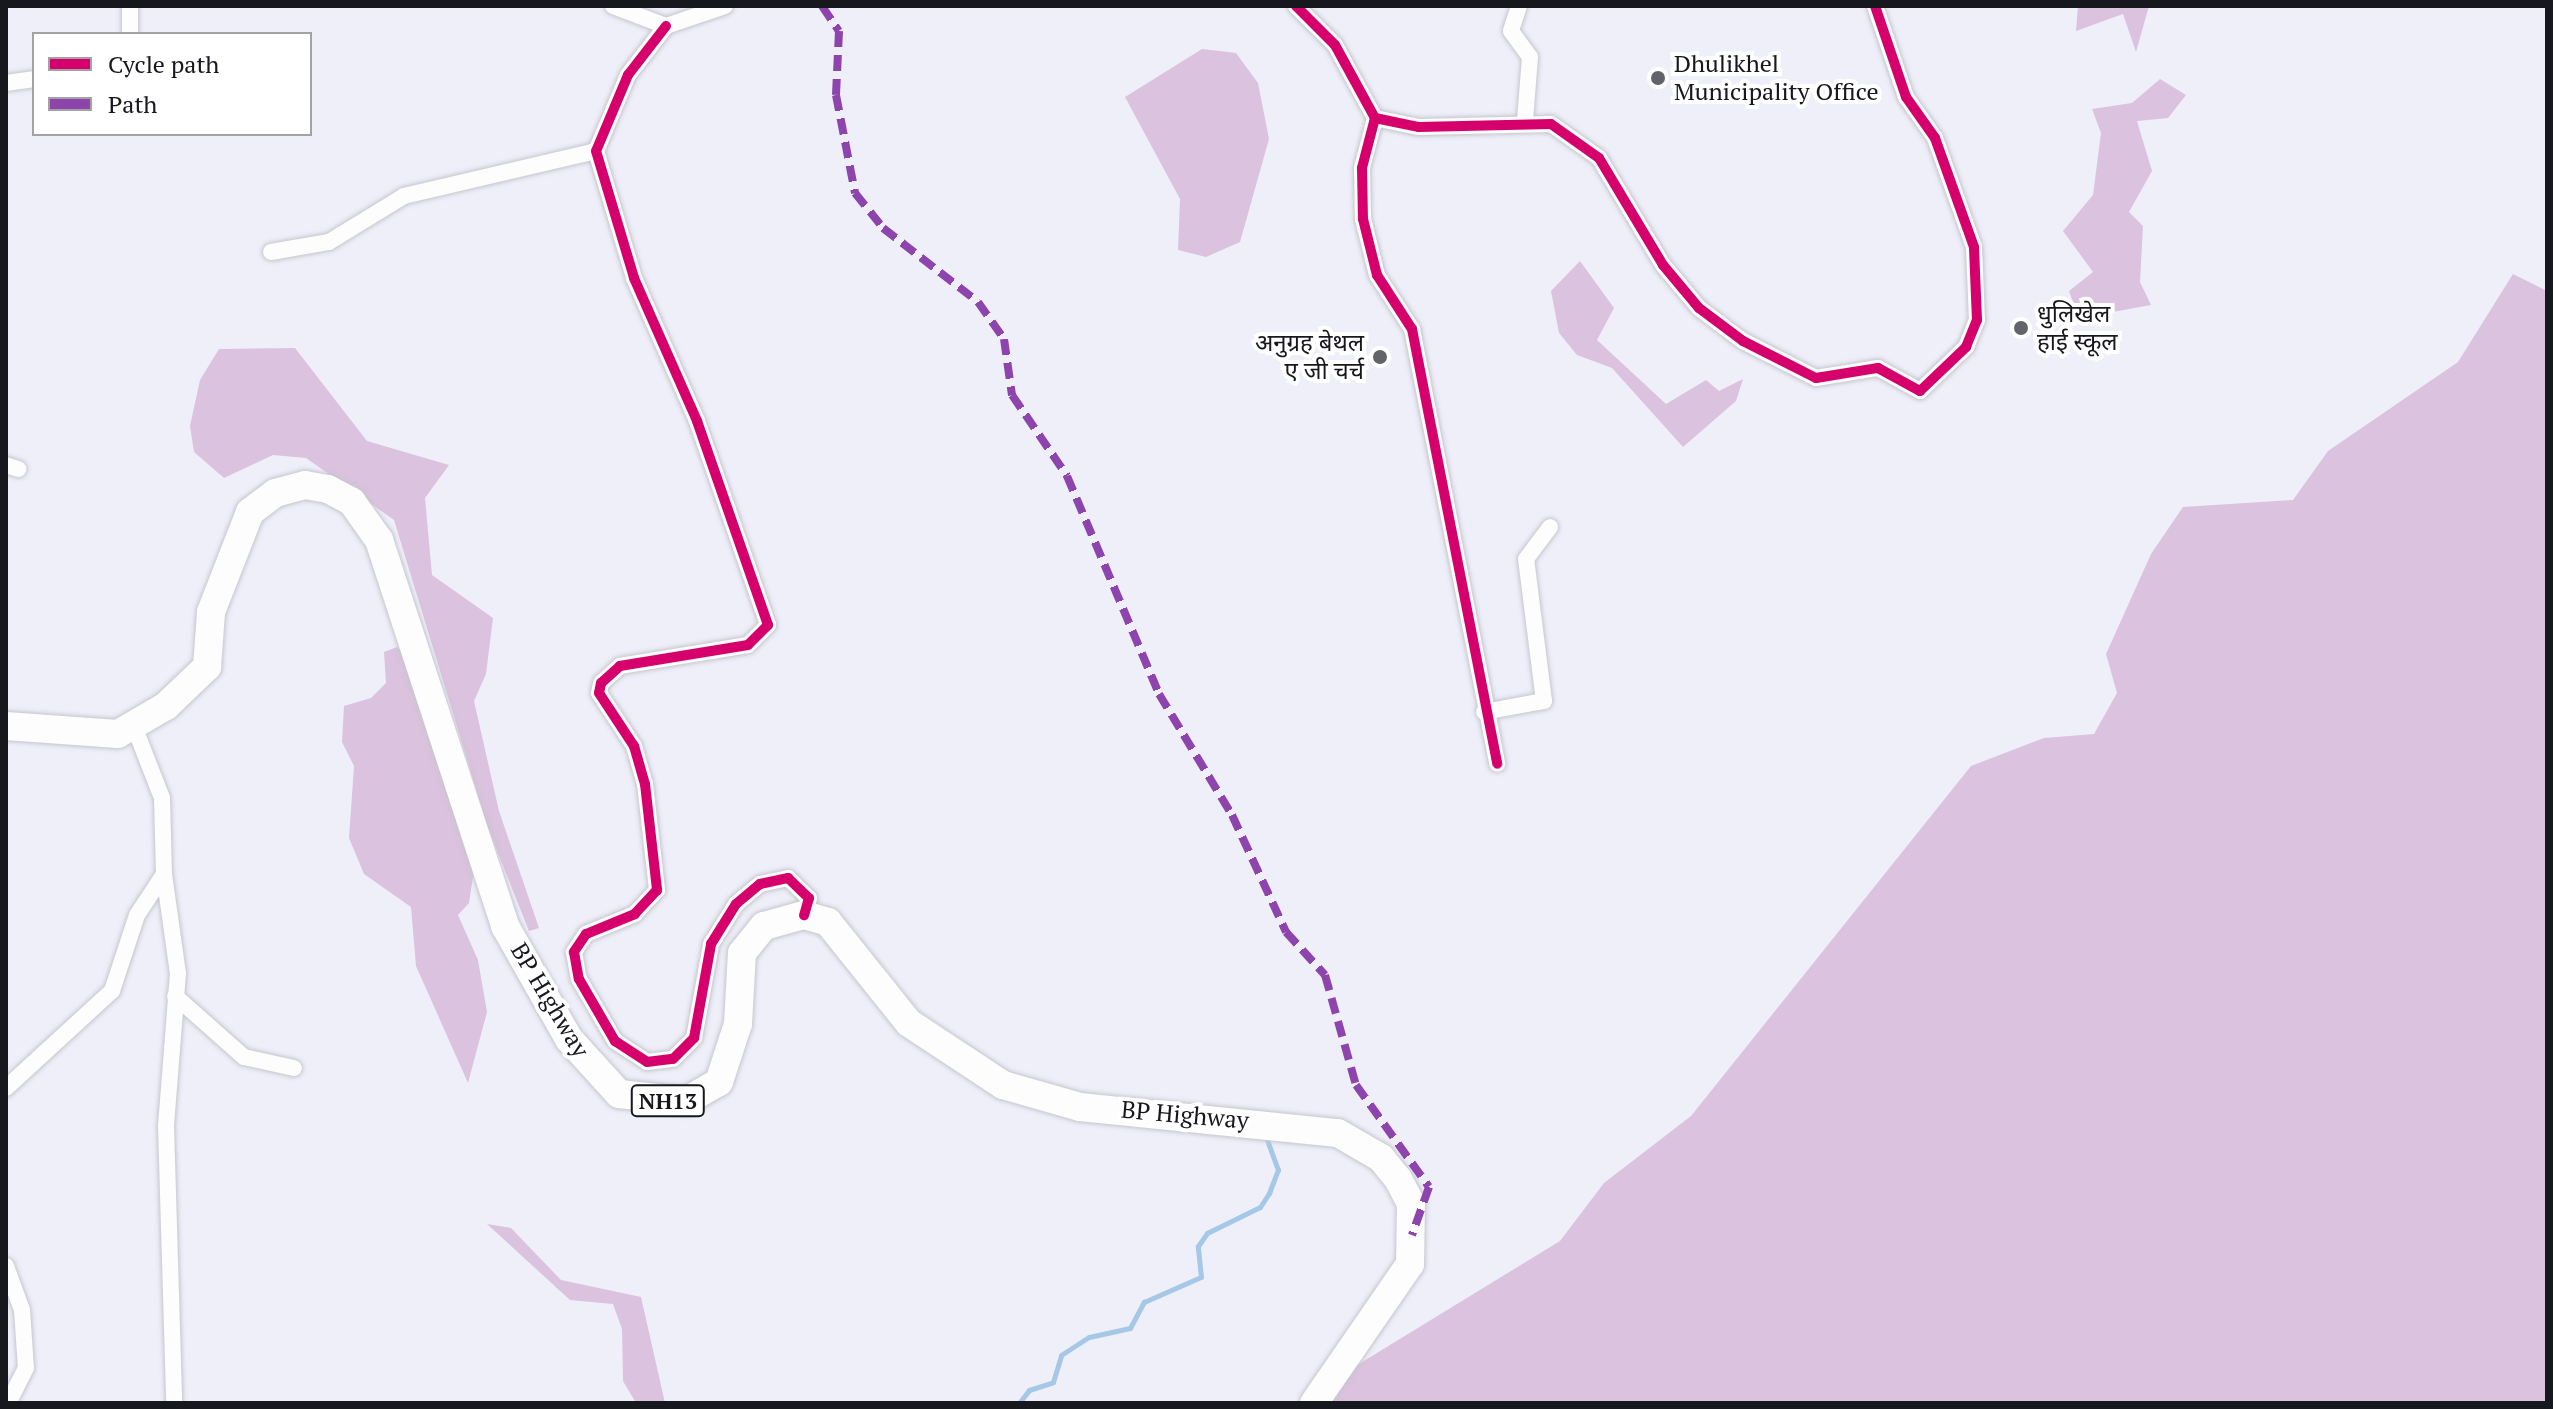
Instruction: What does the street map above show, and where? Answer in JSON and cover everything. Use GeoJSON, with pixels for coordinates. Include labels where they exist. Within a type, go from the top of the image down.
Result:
{"type":"FeatureCollection","features":[{"type":"Feature","properties":{"kind":"highway","name":"BP Highway"},"geometry":{"type":"LineString","coordinates":[[6,726],[118,734],[134,726],[207,667],[211,612],[250,512],[275,493],[305,485],[328,489],[352,502],[379,540],[505,926],[569,1039],[619,1094],[686,1101],[719,1082],[738,1024],[742,953],[764,926],[804,915],[828,922],[909,1023],[1003,1085],[1080,1107],[1320,1127],[1381,1158],[1411,1203],[1410,1264],[1314,1403]]}},
{"type":"Feature","properties":{"kind":"street"},"geometry":{"type":"LineString","coordinates":[[130,6],[130,32]]}},
{"type":"Feature","properties":{"kind":"street"},"geometry":{"type":"LineString","coordinates":[[613,6],[666,26]]}},
{"type":"Feature","properties":{"kind":"street"},"geometry":{"type":"LineString","coordinates":[[725,6],[666,26],[628,75],[596,151],[634,278],[697,421],[768,625],[748,645],[620,666],[601,683],[599,693],[634,746],[645,784],[657,890],[635,914],[586,934],[574,952],[579,979],[615,1041],[647,1062],[673,1059],[694,1038],[711,944],[736,904],[760,884],[788,878],[809,898],[804,915]]}},
{"type":"Feature","properties":{"kind":"street"},"geometry":{"type":"LineString","coordinates":[[1296,6],[1335,45],[1375,118],[1362,168],[1363,219],[1377,275],[1412,329],[1484,712],[1497,764]]}},
{"type":"Feature","properties":{"kind":"street"},"geometry":{"type":"LineString","coordinates":[[1519,6],[1511,31],[1530,57],[1525,120]]}},
{"type":"Feature","properties":{"kind":"street"},"geometry":{"type":"LineString","coordinates":[[1375,118],[1419,127],[1525,120],[1551,124],[1587,145],[1663,265],[1699,308],[1743,341],[1816,378],[1878,368],[1920,391],[1966,347],[1977,320],[1974,247],[1935,138],[1906,97],[1875,6]]}},
{"type":"Feature","properties":{"kind":"street"},"geometry":{"type":"LineString","coordinates":[[6,83],[32,79]]}},
{"type":"Feature","properties":{"kind":"street"},"geometry":{"type":"LineString","coordinates":[[271,252],[329,242],[404,196],[596,151]]}},
{"type":"Feature","properties":{"kind":"street"},"geometry":{"type":"LineString","coordinates":[[1484,712],[1544,701],[1526,559],[1550,527]]}},
{"type":"Feature","properties":{"kind":"street"},"geometry":{"type":"LineString","coordinates":[[134,726],[162,798],[164,874],[177,950],[166,1126],[174,1403]]}},
{"type":"Feature","properties":{"kind":"street"},"geometry":{"type":"LineString","coordinates":[[6,1088],[112,991],[137,915],[164,874]]}},
{"type":"Feature","properties":{"kind":"street"},"geometry":{"type":"LineString","coordinates":[[175,996],[244,1057],[294,1068]]}},
{"type":"Feature","properties":{"kind":"street"},"geometry":{"type":"LineString","coordinates":[[6,1266],[22,1310],[26,1368],[8,1403]]}},
{"type":"Feature","properties":{"kind":"shaded area"},"geometry":{"type":"Polygon","coordinates":[[[2078,6],[2149,6],[2136,52],[2123,14],[2076,31],[2078,6]]]}},
{"type":"Feature","properties":{"kind":"shaded area"},"geometry":{"type":"Polygon","coordinates":[[[1202,49],[1236,53],[1258,83],[1269,139],[1240,242],[1206,257],[1178,250],[1180,199],[1125,97],[1202,49]]]}},
{"type":"Feature","properties":{"kind":"shaded area"},"geometry":{"type":"Polygon","coordinates":[[[2160,79],[2186,95],[2168,118],[2137,121],[2152,171],[2129,212],[2143,226],[2140,282],[2151,305],[2096,315],[2075,307],[2069,291],[2093,272],[2063,231],[2093,195],[2101,133],[2092,109],[2132,103],[2160,79]]]}},
{"type":"Feature","properties":{"kind":"shaded area"},"geometry":{"type":"Polygon","coordinates":[[[1580,261],[1614,308],[1597,340],[1666,404],[1706,380],[1719,391],[1743,379],[1736,401],[1683,447],[1612,368],[1577,355],[1559,333],[1551,291],[1580,261]]]}},
{"type":"Feature","properties":{"kind":"shaded area"},"geometry":{"type":"Polygon","coordinates":[[[2513,274],[2547,291],[2547,1403],[1324,1403],[1354,1367],[1560,1241],[1604,1183],[1691,1116],[1971,766],[2044,738],[2094,734],[2117,693],[2106,654],[2151,554],[2183,507],[2293,500],[2328,451],[2458,362],[2513,274]]]}},
{"type":"Feature","properties":{"kind":"shaded area"},"geometry":{"type":"Polygon","coordinates":[[[295,348],[367,441],[449,465],[425,498],[432,575],[493,618],[486,674],[474,701],[499,811],[539,928],[529,931],[488,828],[394,520],[306,458],[273,455],[224,478],[194,452],[190,426],[200,380],[219,349],[295,348]]]}},
{"type":"Feature","properties":{"kind":"shaded area"},"geometry":{"type":"Polygon","coordinates":[[[397,647],[408,658],[474,870],[469,903],[458,915],[478,960],[487,1012],[468,1083],[416,966],[411,907],[364,874],[349,838],[354,766],[342,742],[344,706],[371,698],[386,683],[384,652],[397,647]]]}},
{"type":"Feature","properties":{"kind":"shaded area"},"geometry":{"type":"Polygon","coordinates":[[[487,1224],[511,1228],[561,1280],[641,1297],[665,1403],[636,1403],[623,1381],[622,1329],[613,1304],[570,1300],[487,1224]]]}},
{"type":"Feature","properties":{"kind":"waterway"},"geometry":{"type":"LineString","coordinates":[[1019,1403],[1029,1390],[1053,1382],[1061,1355],[1089,1337],[1130,1328],[1144,1302],[1201,1277],[1198,1246],[1207,1233],[1260,1207],[1269,1193],[1278,1170],[1266,1137]]}},
{"type":"Feature","properties":{"kind":"marked path"},"geometry":{"type":"LineString","coordinates":[[822,6],[839,31],[836,95],[855,193],[883,228],[978,302],[1004,339],[1012,395],[1067,476],[1159,694],[1232,815],[1286,932],[1325,975],[1356,1085],[1429,1187],[1412,1235]]}},
{"type":"Feature","properties":{"kind":"cycle path"},"geometry":{"type":"LineString","coordinates":[[1296,6],[1335,45],[1375,118],[1419,127],[1551,124],[1599,158],[1663,265],[1699,308],[1743,341],[1816,378],[1878,368],[1920,391],[1966,347],[1977,320],[1974,247],[1935,138],[1906,97],[1875,6]]}},
{"type":"Feature","properties":{"kind":"cycle path"},"geometry":{"type":"LineString","coordinates":[[666,26],[628,75],[596,151],[634,278],[697,421],[768,625],[748,645],[620,666],[601,683],[599,693],[634,746],[645,784],[657,890],[635,914],[586,934],[574,952],[579,979],[615,1041],[647,1062],[673,1059],[694,1038],[711,944],[736,904],[760,884],[788,878],[809,898],[804,915]]}},
{"type":"Feature","properties":{"kind":"cycle path"},"geometry":{"type":"LineString","coordinates":[[1375,118],[1362,168],[1363,219],[1377,275],[1412,329],[1497,764]]}},
{"type":"Feature","properties":{"kind":"place","name":"Dhulikhel Municipality Office"},"geometry":{"type":"Point","coordinates":[1658,78]}},
{"type":"Feature","properties":{"kind":"place","name":"धुलिखेल हाई स्कूल"},"geometry":{"type":"Point","coordinates":[2021,328]}},
{"type":"Feature","properties":{"kind":"place","name":"अनुग्रह बेथल ए जी चर्च"},"geometry":{"type":"Point","coordinates":[1380,357]}}]}
